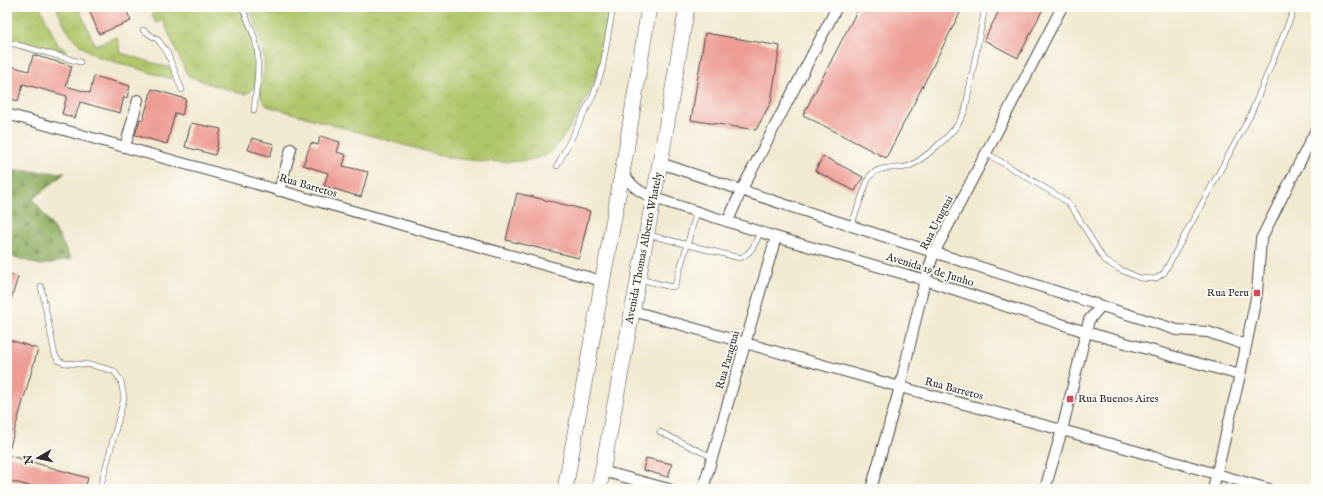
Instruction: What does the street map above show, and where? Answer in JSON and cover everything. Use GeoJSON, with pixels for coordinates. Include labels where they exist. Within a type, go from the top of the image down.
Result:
{"type":"FeatureCollection","features":[{"type":"Feature","properties":{"kind":"main road"},"geometry":{"type":"LineString","coordinates":[[565,489],[622,172],[649,7]]}},
{"type":"Feature","properties":{"kind":"main road","name":"Avenida Thomas Alberto Whately"},"geometry":{"type":"LineString","coordinates":[[599,489],[654,198],[686,7]]}},
{"type":"Feature","properties":{"kind":"street"},"geometry":{"type":"LineString","coordinates":[[728,221],[837,7]]}},
{"type":"Feature","properties":{"kind":"street","name":"Rua Uruguai"},"geometry":{"type":"LineString","coordinates":[[871,489],[900,387],[925,280],[934,253],[1062,7]]}},
{"type":"Feature","properties":{"kind":"street"},"geometry":{"type":"LineString","coordinates":[[125,147],[138,100]]}},
{"type":"Feature","properties":{"kind":"street","name":"Rua Barretos"},"geometry":{"type":"LineString","coordinates":[[7,114],[602,281]]}},
{"type":"Feature","properties":{"kind":"street"},"geometry":{"type":"LineString","coordinates":[[1213,489],[1218,474],[1257,293],[1261,239],[1316,130]]}},
{"type":"Feature","properties":{"kind":"street"},"geometry":{"type":"LineString","coordinates":[[279,191],[291,149]]}},
{"type":"Feature","properties":{"kind":"street","name":"Avenida 19 de Junho"},"geometry":{"type":"LineString","coordinates":[[660,163],[742,191],[1177,330],[1208,332],[1246,345]]}},
{"type":"Feature","properties":{"kind":"street","name":"Avenida 19 de Junho"},"geometry":{"type":"LineString","coordinates":[[622,172],[631,185],[644,194],[654,198],[776,237],[925,280],[1086,332],[1240,375]]}},
{"type":"Feature","properties":{"kind":"street","name":"Rua Paraguai"},"geometry":{"type":"LineString","coordinates":[[703,489],[776,237]]}},
{"type":"Feature","properties":{"kind":"street"},"geometry":{"type":"LineString","coordinates":[[1045,489],[1062,430],[1089,320],[1101,306]]}},
{"type":"Feature","properties":{"kind":"street","name":"Rua Barretos"},"geometry":{"type":"LineString","coordinates":[[632,311],[1269,489]]}},
{"type":"Feature","properties":{"kind":"street"},"geometry":{"type":"LineString","coordinates":[[602,471],[669,489]]}},
{"type":"Feature","properties":{"kind":"lane"},"geometry":{"type":"LineString","coordinates":[[242,7],[252,30],[257,48],[258,66],[254,110]]}},
{"type":"Feature","properties":{"kind":"lane"},"geometry":{"type":"LineString","coordinates":[[557,166],[593,96],[602,70],[613,7]]}},
{"type":"Feature","properties":{"kind":"lane"},"geometry":{"type":"LineString","coordinates":[[851,226],[869,177],[873,172],[880,169],[907,167],[923,158],[958,124],[965,111],[985,7]]}},
{"type":"Feature","properties":{"kind":"lane"},"geometry":{"type":"LineString","coordinates":[[986,153],[1060,197],[1069,204],[1104,260],[1119,269],[1140,278],[1155,279],[1164,273],[1250,116],[1295,7]]}},
{"type":"Feature","properties":{"kind":"lane"},"geometry":{"type":"LineString","coordinates":[[143,30],[158,40],[167,52],[182,90]]}},
{"type":"Feature","properties":{"kind":"lane"},"geometry":{"type":"LineString","coordinates":[[7,42],[80,62]]}},
{"type":"Feature","properties":{"kind":"lane"},"geometry":{"type":"LineString","coordinates":[[638,279],[671,287],[675,286],[696,211]]}},
{"type":"Feature","properties":{"kind":"lane"},"geometry":{"type":"LineString","coordinates":[[647,234],[740,258],[747,255],[753,248],[760,232]]}},
{"type":"Feature","properties":{"kind":"lane"},"geometry":{"type":"LineString","coordinates":[[41,286],[55,356],[59,361],[64,364],[92,365],[114,371],[121,381],[124,398],[100,489]]}},
{"type":"Feature","properties":{"kind":"lane"},"geometry":{"type":"LineString","coordinates":[[660,432],[712,457]]}},
{"type":"Feature","properties":{"kind":"green space"},"geometry":{"type":"Polygon","coordinates":[[[7,7],[40,7],[58,45],[67,51],[38,51],[7,42],[7,7]]]}},
{"type":"Feature","properties":{"kind":"green space"},"geometry":{"type":"Polygon","coordinates":[[[56,7],[78,7],[95,45],[117,37],[121,53],[174,69],[172,79],[96,56],[81,46],[71,35],[56,7]]]}},
{"type":"Feature","properties":{"kind":"green space"},"geometry":{"type":"Polygon","coordinates":[[[167,7],[242,7],[257,48],[256,84],[251,91],[245,94],[239,93],[187,75],[163,20],[156,23],[152,15],[167,7]]]}},
{"type":"Feature","properties":{"kind":"green space"},"geometry":{"type":"Polygon","coordinates":[[[249,7],[610,7],[602,55],[595,79],[584,103],[561,140],[546,155],[525,161],[497,162],[446,157],[267,106],[263,100],[260,90],[264,71],[261,43],[249,7]]]}},
{"type":"Feature","properties":{"kind":"green space"},"geometry":{"type":"Polygon","coordinates":[[[7,170],[65,173],[33,199],[57,233],[71,259],[40,265],[7,255],[7,170]]]}},
{"type":"Feature","properties":{"kind":"building"},"geometry":{"type":"Polygon","coordinates":[[[88,7],[125,7],[131,21],[99,34],[88,7]]]}},
{"type":"Feature","properties":{"kind":"building"},"geometry":{"type":"Polygon","coordinates":[[[859,7],[963,7],[886,158],[803,115],[859,7]]]}},
{"type":"Feature","properties":{"kind":"building"},"geometry":{"type":"Polygon","coordinates":[[[1001,7],[1044,7],[1018,58],[984,40],[1001,7]]]}},
{"type":"Feature","properties":{"kind":"building"},"geometry":{"type":"Polygon","coordinates":[[[705,33],[780,46],[771,102],[756,130],[691,120],[705,33]]]}},
{"type":"Feature","properties":{"kind":"building"},"geometry":{"type":"Polygon","coordinates":[[[33,55],[72,66],[66,86],[90,93],[94,76],[130,86],[127,98],[124,97],[120,113],[80,102],[75,118],[62,114],[67,96],[23,84],[18,101],[7,98],[7,65],[29,71],[33,55]]]}},
{"type":"Feature","properties":{"kind":"building"},"geometry":{"type":"Polygon","coordinates":[[[152,89],[186,99],[182,115],[175,113],[167,144],[135,135],[140,119],[143,120],[152,89]]]}},
{"type":"Feature","properties":{"kind":"building"},"geometry":{"type":"Polygon","coordinates":[[[191,123],[221,129],[215,155],[185,147],[191,123]]]}},
{"type":"Feature","properties":{"kind":"building"},"geometry":{"type":"Polygon","coordinates":[[[320,136],[340,142],[337,152],[346,155],[343,166],[368,172],[361,197],[324,186],[328,173],[303,165],[311,143],[318,145],[320,136]]]}},
{"type":"Feature","properties":{"kind":"building"},"geometry":{"type":"Polygon","coordinates":[[[252,138],[274,144],[270,156],[248,150],[252,138]]]}},
{"type":"Feature","properties":{"kind":"building"},"geometry":{"type":"Polygon","coordinates":[[[823,156],[863,177],[855,191],[815,171],[823,156]]]}},
{"type":"Feature","properties":{"kind":"building"},"geometry":{"type":"Polygon","coordinates":[[[517,193],[590,211],[579,258],[506,240],[517,193]]]}},
{"type":"Feature","properties":{"kind":"building"},"geometry":{"type":"Polygon","coordinates":[[[7,274],[18,277],[9,306],[7,306],[7,274]]]}},
{"type":"Feature","properties":{"kind":"building"},"geometry":{"type":"Polygon","coordinates":[[[7,339],[38,349],[9,450],[7,449],[7,339]]]}},
{"type":"Feature","properties":{"kind":"building"},"geometry":{"type":"Polygon","coordinates":[[[7,455],[88,478],[85,489],[40,489],[7,480],[7,455]]]}},
{"type":"Feature","properties":{"kind":"building"},"geometry":{"type":"Polygon","coordinates":[[[646,458],[672,464],[668,477],[643,470],[646,458]]]}},
{"type":"Feature","properties":{"kind":"place","name":"Rua Peru"},"geometry":{"type":"Point","coordinates":[1257,293]}},
{"type":"Feature","properties":{"kind":"place","name":"Rua Buenos Aires"},"geometry":{"type":"Point","coordinates":[1070,399]}}]}
